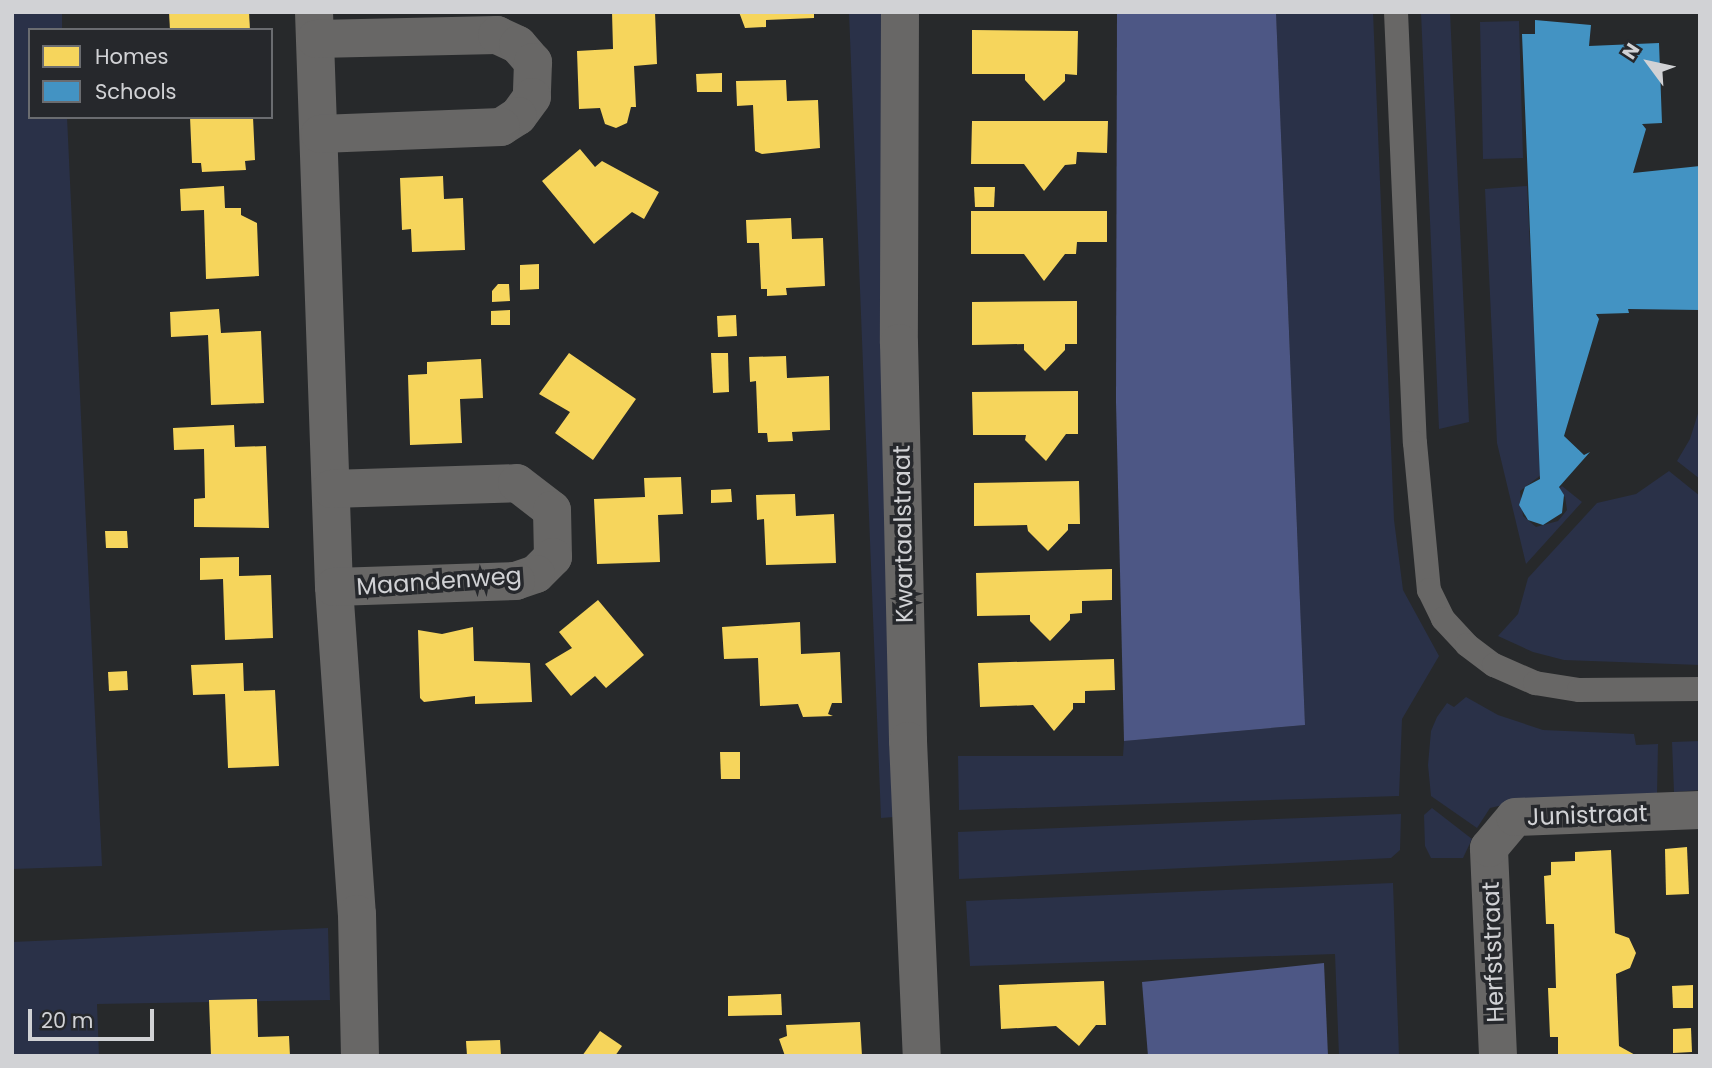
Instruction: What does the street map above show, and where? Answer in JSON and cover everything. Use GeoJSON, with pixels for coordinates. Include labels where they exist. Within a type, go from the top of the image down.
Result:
{"type":"FeatureCollection","features":[{"type":"Feature","properties":{"kind":"street","name":"Kwartaalstraat"},"geometry":{"type":"LineString","coordinates":[[900,12],[899,343],[908,741],[922,1056]]}},
{"type":"Feature","properties":{"kind":"street","name":"Maandenweg"},"geometry":{"type":"LineString","coordinates":[[320,134],[500,127],[518,116],[532,97],[533,62],[518,45],[497,35],[315,26],[334,587],[357,914],[359,1056]]}},
{"type":"Feature","properties":{"kind":"street","name":"Maandenweg"},"geometry":{"type":"LineString","coordinates":[[331,489],[517,483],[552,510],[553,557],[536,574],[516,581],[334,587]]}},
{"type":"Feature","properties":{"kind":"street","name":"Junistraat"},"geometry":{"type":"LineString","coordinates":[[1489,848],[1515,817],[1700,810]]}},
{"type":"Feature","properties":{"kind":"street","name":"Herfststraat"},"geometry":{"type":"LineString","coordinates":[[1489,848],[1498,1056]]}},
{"type":"Feature","properties":{"kind":"lane"},"geometry":{"type":"LineString","coordinates":[[1396,12],[1415,443],[1429,590],[1443,619],[1467,645],[1494,665],[1535,683],[1579,690],[1700,689]]}},
{"type":"Feature","properties":{"kind":"shaded area"},"geometry":{"type":"Polygon","coordinates":[[[12,12],[62,12],[62,28],[28,28],[28,119],[67,119],[102,866],[12,869],[12,12]]]}},
{"type":"Feature","properties":{"kind":"shaded area"},"geometry":{"type":"Polygon","coordinates":[[[849,12],[883,12],[894,817],[881,818],[849,12]]]}},
{"type":"Feature","properties":{"kind":"shaded area"},"geometry":{"type":"Polygon","coordinates":[[[1276,12],[1373,12],[1394,520],[1403,590],[1439,656],[1402,719],[1399,796],[959,810],[958,756],[1123,756],[1124,741],[1305,725],[1276,12]]]}},
{"type":"Feature","properties":{"kind":"shaded area"},"geometry":{"type":"Polygon","coordinates":[[[1421,12],[1450,12],[1469,422],[1439,429],[1421,12]]]}},
{"type":"Feature","properties":{"kind":"shaded area"},"geometry":{"type":"Polygon","coordinates":[[[1519,21],[1523,158],[1483,159],[1480,22],[1519,21]]]}},
{"type":"Feature","properties":{"kind":"shaded area"},"geometry":{"type":"Polygon","coordinates":[[[1527,186],[1541,475],[1520,491],[1523,516],[1536,527],[1558,521],[1567,510],[1565,497],[1556,491],[1562,486],[1582,502],[1526,564],[1497,443],[1485,189],[1527,186]]]}},
{"type":"Feature","properties":{"kind":"shaded area"},"geometry":{"type":"Polygon","coordinates":[[[1700,407],[1700,479],[1677,461],[1690,439],[1700,407]]]}},
{"type":"Feature","properties":{"kind":"shaded area"},"geometry":{"type":"Polygon","coordinates":[[[1669,471],[1700,496],[1700,665],[1564,660],[1533,652],[1498,636],[1518,614],[1528,578],[1597,503],[1636,494],[1669,471]]]}},
{"type":"Feature","properties":{"kind":"shaded area"},"geometry":{"type":"Polygon","coordinates":[[[1466,697],[1498,715],[1543,730],[1634,734],[1636,745],[1658,744],[1657,796],[1511,803],[1490,808],[1477,828],[1431,796],[1428,765],[1431,731],[1437,717],[1447,703],[1454,707],[1466,697]]]}},
{"type":"Feature","properties":{"kind":"shaded area"},"geometry":{"type":"Polygon","coordinates":[[[1700,741],[1700,790],[1674,792],[1672,742],[1700,741]]]}},
{"type":"Feature","properties":{"kind":"shaded area"},"geometry":{"type":"Polygon","coordinates":[[[1432,808],[1472,839],[1463,858],[1431,858],[1425,846],[1424,815],[1432,808]]]}},
{"type":"Feature","properties":{"kind":"shaded area"},"geometry":{"type":"Polygon","coordinates":[[[1401,814],[1400,850],[1391,858],[959,879],[958,832],[1401,814]]]}},
{"type":"Feature","properties":{"kind":"shaded area"},"geometry":{"type":"Polygon","coordinates":[[[1393,883],[1399,1056],[1339,1056],[1335,954],[970,966],[966,901],[1393,883]]]}},
{"type":"Feature","properties":{"kind":"shaded area"},"geometry":{"type":"Polygon","coordinates":[[[328,928],[330,1000],[97,1004],[99,1056],[12,1056],[12,942],[328,928]]]}},
{"type":"Feature","properties":{"kind":"water"},"geometry":{"type":"Polygon","coordinates":[[[1117,12],[1276,12],[1305,725],[1124,741],[1116,402],[1117,12]]]}},
{"type":"Feature","properties":{"kind":"water"},"geometry":{"type":"Polygon","coordinates":[[[1324,963],[1328,1056],[1148,1056],[1142,982],[1324,963]]]}},
{"type":"Feature","properties":{"kind":"building: Homes"},"geometry":{"type":"Polygon","coordinates":[[[169,12],[249,12],[250,28],[170,28],[169,12]]]}},
{"type":"Feature","properties":{"kind":"building: Homes"},"geometry":{"type":"Polygon","coordinates":[[[612,12],[655,12],[657,64],[634,66],[636,107],[631,107],[627,123],[616,128],[605,124],[600,108],[579,109],[577,51],[613,49],[612,12]]]}},
{"type":"Feature","properties":{"kind":"building: Homes"},"geometry":{"type":"Polygon","coordinates":[[[739,12],[814,12],[814,18],[766,20],[766,27],[745,28],[739,12]]]}},
{"type":"Feature","properties":{"kind":"building: Homes"},"geometry":{"type":"Polygon","coordinates":[[[972,30],[1078,31],[1077,75],[1065,74],[1065,81],[1044,101],[1025,80],[1025,74],[972,74],[972,30]]]}},
{"type":"Feature","properties":{"kind":"building: Homes"},"geometry":{"type":"Polygon","coordinates":[[[722,73],[722,92],[697,92],[696,74],[722,73]]]}},
{"type":"Feature","properties":{"kind":"building: Homes"},"geometry":{"type":"Polygon","coordinates":[[[786,80],[787,101],[818,100],[820,148],[762,154],[755,151],[753,105],[737,106],[736,81],[786,80]]]}},
{"type":"Feature","properties":{"kind":"building: Homes"},"geometry":{"type":"Polygon","coordinates":[[[190,119],[253,119],[255,160],[245,161],[246,170],[202,172],[201,163],[192,163],[190,119]]]}},
{"type":"Feature","properties":{"kind":"building: Homes"},"geometry":{"type":"Polygon","coordinates":[[[972,121],[1108,121],[1107,153],[1077,152],[1076,164],[1065,165],[1044,191],[1024,164],[971,164],[972,121]]]}},
{"type":"Feature","properties":{"kind":"building: Homes"},"geometry":{"type":"Polygon","coordinates":[[[580,149],[595,167],[602,161],[659,192],[644,219],[632,212],[594,244],[542,181],[580,149]]]}},
{"type":"Feature","properties":{"kind":"building: Homes"},"geometry":{"type":"Polygon","coordinates":[[[443,176],[444,199],[463,198],[465,250],[412,252],[411,229],[402,230],[400,178],[443,176]]]}},
{"type":"Feature","properties":{"kind":"building: Homes"},"geometry":{"type":"Polygon","coordinates":[[[224,186],[225,208],[241,208],[241,215],[257,223],[259,276],[206,279],[204,210],[181,211],[180,189],[224,186]]]}},
{"type":"Feature","properties":{"kind":"building: Homes"},"geometry":{"type":"Polygon","coordinates":[[[974,187],[995,187],[994,207],[975,207],[974,187]]]}},
{"type":"Feature","properties":{"kind":"building: Homes"},"geometry":{"type":"Polygon","coordinates":[[[971,211],[1107,211],[1107,242],[1077,242],[1076,254],[1065,254],[1044,281],[1024,254],[971,254],[971,211]]]}},
{"type":"Feature","properties":{"kind":"building: Homes"},"geometry":{"type":"Polygon","coordinates":[[[791,218],[792,239],[823,238],[825,286],[786,288],[787,295],[767,296],[767,289],[761,289],[759,243],[747,243],[746,220],[791,218]]]}},
{"type":"Feature","properties":{"kind":"building: Homes"},"geometry":{"type":"Polygon","coordinates":[[[539,264],[539,289],[520,290],[520,265],[539,264]]]}},
{"type":"Feature","properties":{"kind":"building: Homes"},"geometry":{"type":"Polygon","coordinates":[[[498,284],[509,284],[510,301],[492,302],[492,291],[498,284]]]}},
{"type":"Feature","properties":{"kind":"building: Homes"},"geometry":{"type":"Polygon","coordinates":[[[1077,301],[1077,344],[1065,344],[1065,350],[1045,371],[1024,350],[1024,344],[972,345],[972,302],[1077,301]]]}},
{"type":"Feature","properties":{"kind":"building: Homes"},"geometry":{"type":"Polygon","coordinates":[[[219,309],[221,333],[261,331],[264,403],[211,405],[208,335],[171,337],[170,312],[219,309]]]}},
{"type":"Feature","properties":{"kind":"building: Homes"},"geometry":{"type":"Polygon","coordinates":[[[510,310],[510,325],[491,325],[491,311],[510,310]]]}},
{"type":"Feature","properties":{"kind":"building: Homes"},"geometry":{"type":"Polygon","coordinates":[[[736,315],[737,336],[718,337],[717,316],[736,315]]]}},
{"type":"Feature","properties":{"kind":"building: Homes"},"geometry":{"type":"Polygon","coordinates":[[[569,353],[636,399],[593,460],[555,433],[570,412],[539,394],[569,353]]]}},
{"type":"Feature","properties":{"kind":"building: Homes"},"geometry":{"type":"Polygon","coordinates":[[[711,353],[728,353],[729,392],[713,393],[711,353]]]}},
{"type":"Feature","properties":{"kind":"building: Homes"},"geometry":{"type":"Polygon","coordinates":[[[786,356],[787,378],[829,376],[830,430],[792,432],[793,441],[768,442],[767,433],[758,433],[756,381],[750,382],[749,357],[786,356]]]}},
{"type":"Feature","properties":{"kind":"building: Homes"},"geometry":{"type":"Polygon","coordinates":[[[481,359],[483,398],[460,399],[462,443],[410,445],[408,375],[427,374],[427,362],[481,359]]]}},
{"type":"Feature","properties":{"kind":"building: Homes"},"geometry":{"type":"Polygon","coordinates":[[[1078,391],[1078,434],[1066,434],[1046,461],[1025,440],[1026,435],[973,435],[972,392],[1078,391]]]}},
{"type":"Feature","properties":{"kind":"building: Homes"},"geometry":{"type":"Polygon","coordinates":[[[234,425],[235,447],[266,446],[269,528],[194,527],[194,499],[205,498],[204,449],[174,450],[173,428],[234,425]]]}},
{"type":"Feature","properties":{"kind":"building: Homes"},"geometry":{"type":"Polygon","coordinates":[[[681,477],[683,514],[658,515],[660,562],[597,564],[594,499],[645,497],[644,478],[681,477]]]}},
{"type":"Feature","properties":{"kind":"building: Homes"},"geometry":{"type":"Polygon","coordinates":[[[1079,481],[1080,524],[1068,524],[1068,530],[1048,551],[1028,531],[1027,525],[974,526],[974,483],[1079,481]]]}},
{"type":"Feature","properties":{"kind":"building: Homes"},"geometry":{"type":"Polygon","coordinates":[[[731,489],[732,502],[711,503],[711,490],[731,489]]]}},
{"type":"Feature","properties":{"kind":"building: Homes"},"geometry":{"type":"Polygon","coordinates":[[[795,494],[796,516],[834,514],[836,563],[766,565],[764,519],[757,520],[756,495],[795,494]]]}},
{"type":"Feature","properties":{"kind":"building: Homes"},"geometry":{"type":"Polygon","coordinates":[[[105,531],[127,531],[128,548],[106,548],[105,531]]]}},
{"type":"Feature","properties":{"kind":"building: Homes"},"geometry":{"type":"Polygon","coordinates":[[[239,557],[239,576],[271,575],[273,638],[225,640],[223,579],[200,580],[200,558],[239,557]]]}},
{"type":"Feature","properties":{"kind":"building: Homes"},"geometry":{"type":"Polygon","coordinates":[[[1112,569],[1112,600],[1082,601],[1082,613],[1070,614],[1070,620],[1050,641],[1030,621],[1030,615],[977,616],[976,573],[1112,569]]]}},
{"type":"Feature","properties":{"kind":"building: Homes"},"geometry":{"type":"Polygon","coordinates":[[[598,600],[644,655],[606,688],[595,676],[571,696],[545,664],[572,648],[559,632],[598,600]]]}},
{"type":"Feature","properties":{"kind":"building: Homes"},"geometry":{"type":"Polygon","coordinates":[[[800,622],[801,654],[840,652],[842,703],[832,703],[828,714],[833,716],[803,717],[798,704],[760,706],[758,658],[724,659],[722,627],[800,622]]]}},
{"type":"Feature","properties":{"kind":"building: Homes"},"geometry":{"type":"Polygon","coordinates":[[[473,627],[474,661],[530,663],[532,702],[475,704],[475,696],[424,702],[420,698],[418,630],[442,634],[473,627]]]}},
{"type":"Feature","properties":{"kind":"building: Homes"},"geometry":{"type":"Polygon","coordinates":[[[1114,659],[1115,690],[1085,691],[1085,703],[1073,703],[1073,709],[1054,731],[1033,705],[980,707],[978,663],[1114,659]]]}},
{"type":"Feature","properties":{"kind":"building: Homes"},"geometry":{"type":"Polygon","coordinates":[[[243,663],[244,691],[275,690],[279,766],[228,768],[225,694],[193,695],[191,665],[243,663]]]}},
{"type":"Feature","properties":{"kind":"building: Homes"},"geometry":{"type":"Polygon","coordinates":[[[127,671],[128,690],[109,691],[108,672],[127,671]]]}},
{"type":"Feature","properties":{"kind":"building: Homes"},"geometry":{"type":"Polygon","coordinates":[[[720,752],[740,752],[740,779],[721,779],[720,752]]]}},
{"type":"Feature","properties":{"kind":"building: Homes"},"geometry":{"type":"Polygon","coordinates":[[[1687,847],[1689,894],[1666,895],[1665,849],[1687,847]]]}},
{"type":"Feature","properties":{"kind":"building: Homes"},"geometry":{"type":"Polygon","coordinates":[[[1611,850],[1615,933],[1629,938],[1636,953],[1630,968],[1616,974],[1619,1046],[1637,1056],[1558,1056],[1558,1037],[1550,1037],[1548,988],[1556,988],[1554,924],[1546,924],[1544,876],[1551,875],[1551,862],[1575,861],[1575,852],[1611,850]]]}},
{"type":"Feature","properties":{"kind":"building: Homes"},"geometry":{"type":"Polygon","coordinates":[[[1104,981],[1106,1025],[1096,1025],[1079,1046],[1056,1026],[1001,1029],[999,985],[1104,981]]]}},
{"type":"Feature","properties":{"kind":"building: Homes"},"geometry":{"type":"Polygon","coordinates":[[[1693,985],[1693,1008],[1673,1008],[1672,986],[1693,985]]]}},
{"type":"Feature","properties":{"kind":"building: Homes"},"geometry":{"type":"Polygon","coordinates":[[[781,994],[782,1015],[728,1016],[728,996],[781,994]]]}},
{"type":"Feature","properties":{"kind":"building: Homes"},"geometry":{"type":"Polygon","coordinates":[[[257,999],[258,1037],[289,1036],[290,1056],[211,1056],[209,1000],[257,999]]]}},
{"type":"Feature","properties":{"kind":"building: Homes"},"geometry":{"type":"Polygon","coordinates":[[[860,1022],[862,1056],[785,1056],[779,1039],[787,1036],[786,1025],[860,1022]]]}},
{"type":"Feature","properties":{"kind":"building: Homes"},"geometry":{"type":"Polygon","coordinates":[[[1691,1028],[1692,1052],[1673,1053],[1673,1029],[1691,1028]]]}},
{"type":"Feature","properties":{"kind":"building: Homes"},"geometry":{"type":"Polygon","coordinates":[[[600,1031],[622,1046],[615,1056],[582,1056],[600,1031]]]}},
{"type":"Feature","properties":{"kind":"building: Homes"},"geometry":{"type":"Polygon","coordinates":[[[500,1040],[501,1056],[467,1056],[466,1041],[500,1040]]]}},
{"type":"Feature","properties":{"kind":"building: Schools"},"geometry":{"type":"Polygon","coordinates":[[[1535,20],[1591,25],[1589,46],[1659,43],[1662,123],[1642,124],[1646,129],[1633,173],[1700,166],[1700,310],[1628,309],[1629,313],[1596,314],[1599,319],[1564,436],[1584,455],[1590,452],[1559,487],[1564,495],[1562,513],[1543,525],[1528,520],[1519,505],[1525,487],[1540,479],[1522,34],[1535,34],[1535,20]]]}}]}
